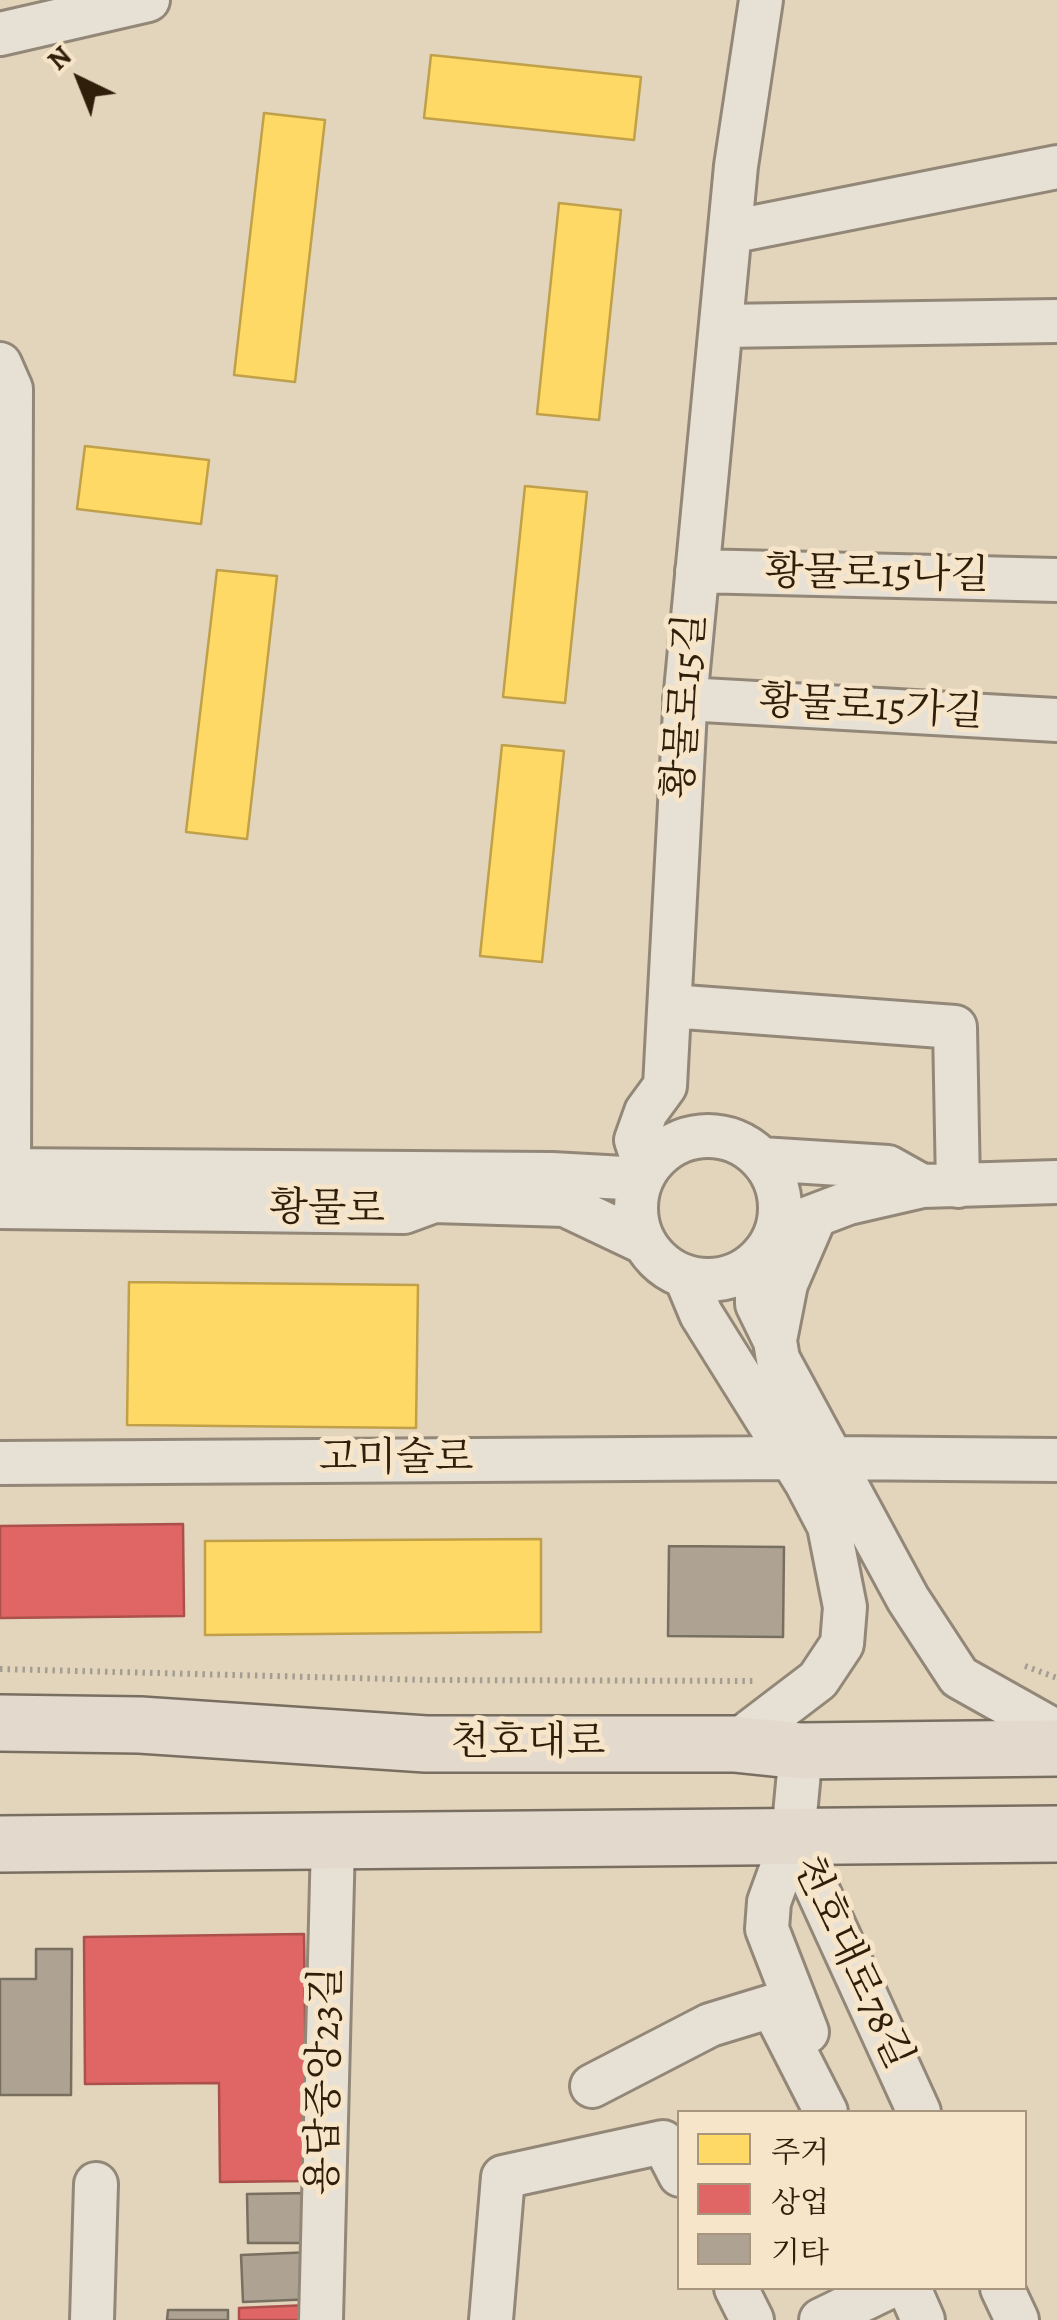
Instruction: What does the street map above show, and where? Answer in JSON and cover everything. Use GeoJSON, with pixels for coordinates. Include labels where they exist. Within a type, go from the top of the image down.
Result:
{"type":"FeatureCollection","features":[{"type":"Feature","properties":{"kind":"main road","name":"천호대로"},"geometry":{"type":"LineString","coordinates":[[0,1723],[140,1724],[426,1744],[734,1744],[801,1751],[1057,1748]]}},
{"type":"Feature","properties":{"kind":"main road"},"geometry":{"type":"LineString","coordinates":[[0,1844],[1057,1834]]}},
{"type":"Feature","properties":{"kind":"street"},"geometry":{"type":"LineString","coordinates":[[0,34],[148,0]]}},
{"type":"Feature","properties":{"kind":"street","name":"황물로15길"},"geometry":{"type":"LineString","coordinates":[[644,1174],[636,1140],[656,1099],[670,1006],[685,699],[730,232],[761,0]]}},
{"type":"Feature","properties":{"kind":"street"},"geometry":{"type":"LineString","coordinates":[[730,232],[1057,167]]}},
{"type":"Feature","properties":{"kind":"street"},"geometry":{"type":"LineString","coordinates":[[720,326],[1057,321]]}},
{"type":"Feature","properties":{"kind":"street"},"geometry":{"type":"LineString","coordinates":[[3,1182],[4,381]]}},
{"type":"Feature","properties":{"kind":"street","name":"황물로15나길"},"geometry":{"type":"LineString","coordinates":[[698,571],[1057,580]]}},
{"type":"Feature","properties":{"kind":"street","name":"황물로15가길"},"geometry":{"type":"LineString","coordinates":[[685,699],[1057,720]]}},
{"type":"Feature","properties":{"kind":"street"},"geometry":{"type":"LineString","coordinates":[[670,1006],[955,1027],[940,1186]]}},
{"type":"Feature","properties":{"kind":"street"},"geometry":{"type":"LineString","coordinates":[[552,1174],[592,1159],[656,1099],[711,1136]]}},
{"type":"Feature","properties":{"kind":"street"},"geometry":{"type":"LineString","coordinates":[[940,1186],[888,1166],[761,1158],[729,1139],[711,1136],[674,1144],[644,1174],[635,1206],[644,1242],[654,1258],[686,1278],[724,1280],[783,1237],[848,1204],[940,1186],[1057,1182]]}},
{"type":"Feature","properties":{"kind":"street"},"geometry":{"type":"LineString","coordinates":[[761,1158],[779,1192],[783,1237],[786,1284],[775,1341]]}},
{"type":"Feature","properties":{"kind":"street","name":"황물로"},"geometry":{"type":"LineString","coordinates":[[3,1182],[644,1174]]}},
{"type":"Feature","properties":{"kind":"street","name":"황물로"},"geometry":{"type":"LineString","coordinates":[[3,1182],[404,1212],[434,1201],[565,1205],[644,1242]]}},
{"type":"Feature","properties":{"kind":"street"},"geometry":{"type":"LineString","coordinates":[[783,1237],[757,1304],[775,1341],[811,1458]]}},
{"type":"Feature","properties":{"kind":"street"},"geometry":{"type":"LineString","coordinates":[[686,1278],[701,1314],[811,1458],[845,1518],[908,1598],[959,1678],[1057,1732]]}},
{"type":"Feature","properties":{"kind":"street","name":"고미술로"},"geometry":{"type":"LineString","coordinates":[[0,1463],[1057,1460]]}},
{"type":"Feature","properties":{"kind":"street"},"geometry":{"type":"LineString","coordinates":[[734,1744],[818,1680],[842,1644],[845,1518]]}},
{"type":"Feature","properties":{"kind":"street","name":"천호대로78길"},"geometry":{"type":"LineString","coordinates":[[801,1751],[793,1836],[918,2110]]}},
{"type":"Feature","properties":{"kind":"street"},"geometry":{"type":"LineString","coordinates":[[793,1836],[769,1902],[767,1929],[806,2029],[818,2095]]}},
{"type":"Feature","properties":{"kind":"street","name":"용답중앙23길"},"geometry":{"type":"LineString","coordinates":[[321,2320],[334,1841]]}},
{"type":"Feature","properties":{"kind":"street"},"geometry":{"type":"LineString","coordinates":[[592,2086],[710,2026],[772,2006],[818,2095]]}},
{"type":"Feature","properties":{"kind":"street"},"geometry":{"type":"LineString","coordinates":[[490,2320],[504,2177],[664,2142],[677,2169]]}},
{"type":"Feature","properties":{"kind":"street"},"geometry":{"type":"LineString","coordinates":[[92,2320],[96,2184]]}},
{"type":"Feature","properties":{"kind":"street"},"geometry":{"type":"LineString","coordinates":[[737,2290],[752,2320]]}},
{"type":"Feature","properties":{"kind":"street"},"geometry":{"type":"LineString","coordinates":[[822,2320],[882,2290]]}},
{"type":"Feature","properties":{"kind":"street"},"geometry":{"type":"LineString","coordinates":[[910,2290],[923,2320]]}},
{"type":"Feature","properties":{"kind":"street"},"geometry":{"type":"LineString","coordinates":[[1003,2290],[1017,2320]]}},
{"type":"Feature","properties":{"kind":"path"},"geometry":{"type":"LineString","coordinates":[[1013,1660],[1057,1678]]}},
{"type":"Feature","properties":{"kind":"path"},"geometry":{"type":"LineString","coordinates":[[0,1669],[429,1680],[746,1682],[769,1677]]}},
{"type":"Feature","properties":{"kind":"building: 주거"},"geometry":{"type":"Polygon","coordinates":[[[431,55],[641,77],[634,140],[424,118],[431,55]]]}},
{"type":"Feature","properties":{"kind":"building: 주거"},"geometry":{"type":"Polygon","coordinates":[[[264,113],[325,120],[295,382],[234,375],[264,113]]]}},
{"type":"Feature","properties":{"kind":"building: 주거"},"geometry":{"type":"Polygon","coordinates":[[[559,203],[621,210],[599,420],[537,414],[559,203]]]}},
{"type":"Feature","properties":{"kind":"building: 주거"},"geometry":{"type":"Polygon","coordinates":[[[85,446],[209,460],[201,524],[77,509],[85,446]]]}},
{"type":"Feature","properties":{"kind":"building: 주거"},"geometry":{"type":"Polygon","coordinates":[[[525,486],[587,492],[565,703],[503,697],[525,486]]]}},
{"type":"Feature","properties":{"kind":"building: 주거"},"geometry":{"type":"Polygon","coordinates":[[[217,570],[277,576],[247,839],[186,832],[217,570]]]}},
{"type":"Feature","properties":{"kind":"building: 주거"},"geometry":{"type":"Polygon","coordinates":[[[502,745],[564,751],[542,962],[480,956],[502,745]]]}},
{"type":"Feature","properties":{"kind":"building: 주거"},"geometry":{"type":"Polygon","coordinates":[[[129,1282],[418,1285],[416,1428],[127,1425],[129,1282]]]}},
{"type":"Feature","properties":{"kind":"building: 주거"},"geometry":{"type":"Polygon","coordinates":[[[541,1539],[541,1632],[205,1635],[205,1541],[541,1539]]]}},
{"type":"Feature","properties":{"kind":"building: 상업"},"geometry":{"type":"Polygon","coordinates":[[[183,1524],[184,1616],[0,1618],[0,1526],[183,1524]]]}},
{"type":"Feature","properties":{"kind":"building: 상업"},"geometry":{"type":"Polygon","coordinates":[[[304,1934],[307,2181],[220,2182],[219,2083],[85,2084],[84,1937],[304,1934]]]}},
{"type":"Feature","properties":{"kind":"building: 상업"},"geometry":{"type":"Polygon","coordinates":[[[309,2305],[310,2320],[239,2320],[239,2308],[309,2305]]]}},
{"type":"Feature","properties":{"kind":"building: 기타"},"geometry":{"type":"Polygon","coordinates":[[[669,1546],[784,1547],[783,1637],[668,1636],[669,1546]]]}},
{"type":"Feature","properties":{"kind":"building: 기타"},"geometry":{"type":"Polygon","coordinates":[[[36,1949],[72,1949],[71,2095],[0,2095],[0,1979],[36,1979],[36,1949]]]}},
{"type":"Feature","properties":{"kind":"building: 기타"},"geometry":{"type":"Polygon","coordinates":[[[311,2193],[311,2243],[248,2243],[247,2194],[311,2193]]]}},
{"type":"Feature","properties":{"kind":"building: 기타"},"geometry":{"type":"Polygon","coordinates":[[[313,2252],[315,2299],[243,2302],[241,2255],[313,2252]]]}},
{"type":"Feature","properties":{"kind":"building: 기타"},"geometry":{"type":"Polygon","coordinates":[[[168,2310],[228,2310],[228,2320],[167,2320],[168,2310]]]}}]}
